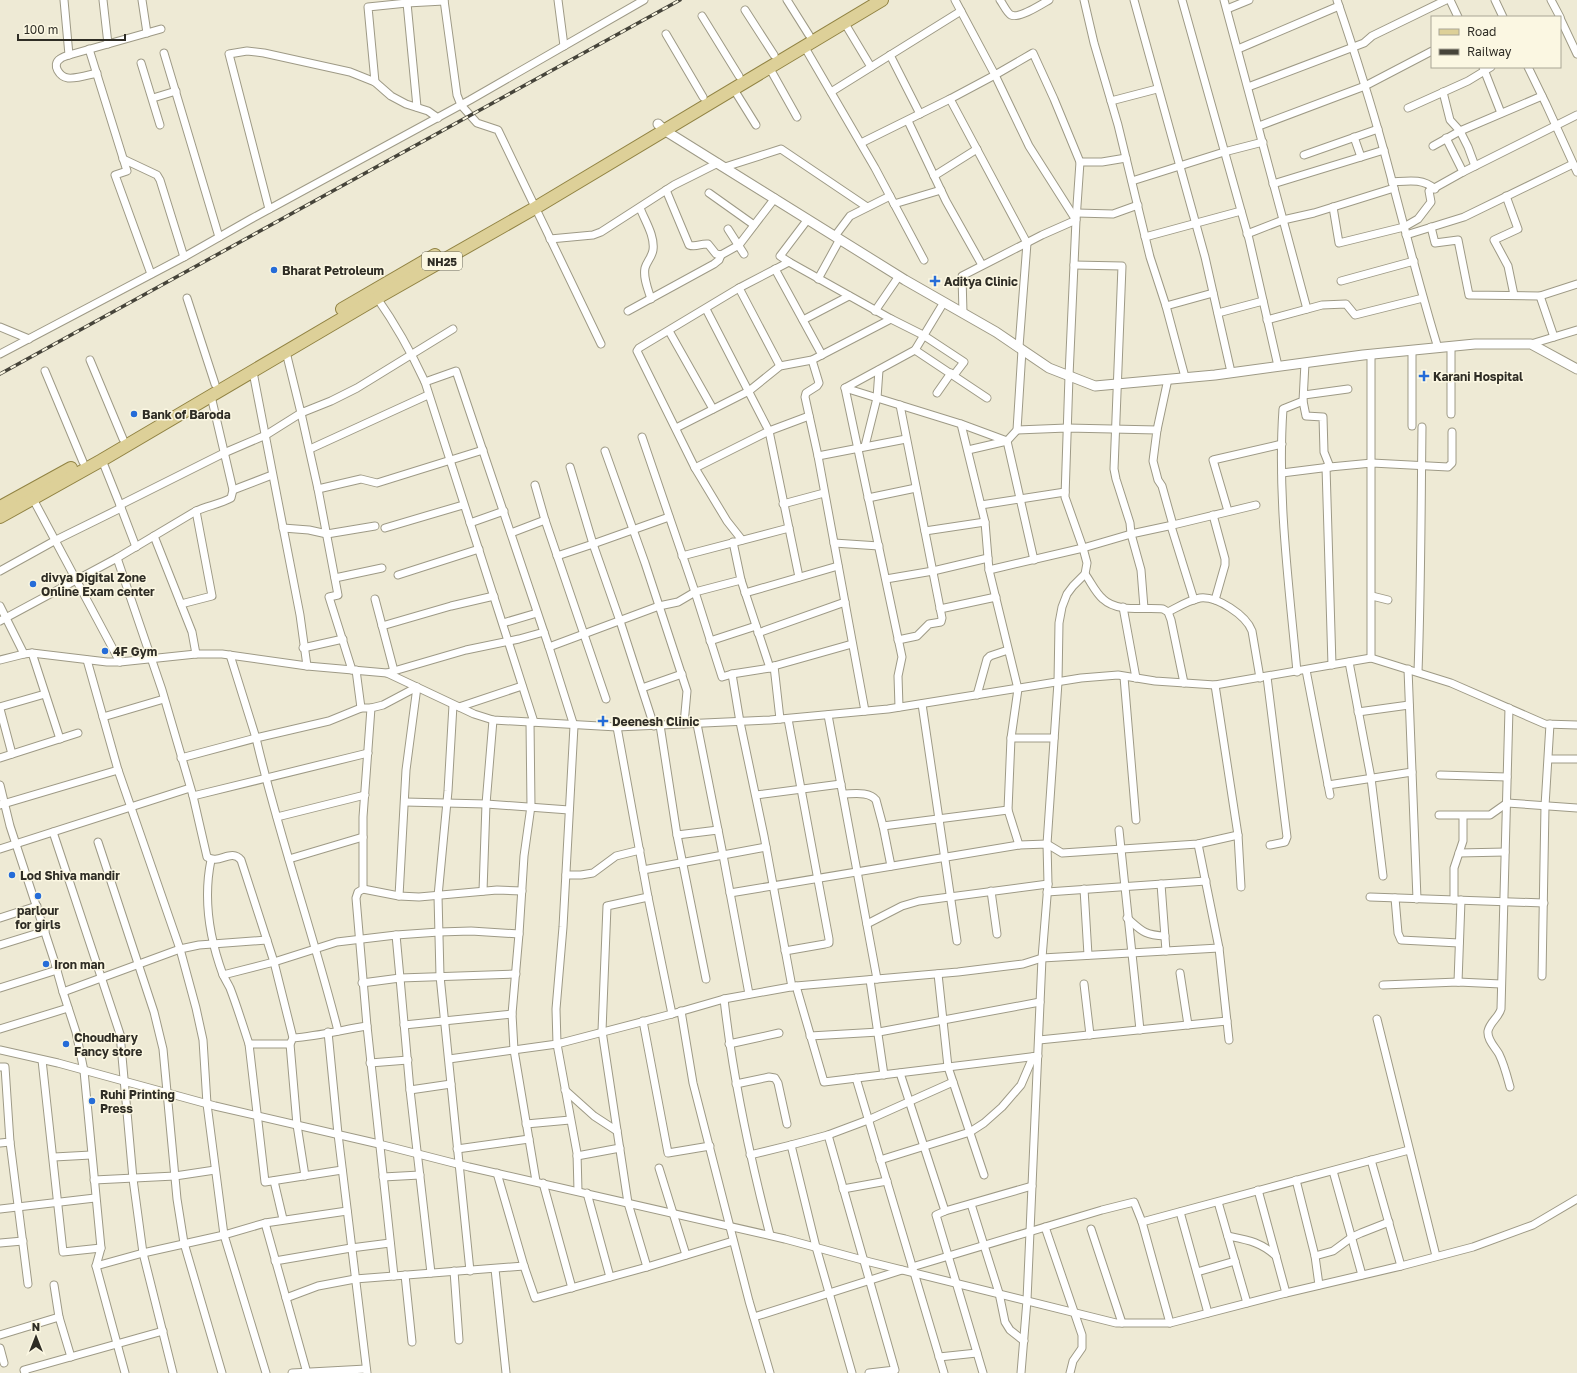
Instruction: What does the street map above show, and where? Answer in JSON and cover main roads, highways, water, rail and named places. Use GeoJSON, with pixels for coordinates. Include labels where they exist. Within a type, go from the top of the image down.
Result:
{"type":"FeatureCollection","features":[{"type":"Feature","properties":{"kind":"main road","name":"NH25"},"geometry":{"type":"LineString","coordinates":[[0,517],[102,460],[253,372],[661,127],[769,67],[866,0]]}},
{"type":"Feature","properties":{"kind":"main road","name":"NH25"},"geometry":{"type":"LineString","coordinates":[[661,127],[704,97],[774,55],[844,22],[882,0]]}},
{"type":"Feature","properties":{"kind":"main road","name":"NH25"},"geometry":{"type":"LineString","coordinates":[[0,507],[123,440],[372,291],[534,204]]}},
{"type":"Feature","properties":{"kind":"railway"},"geometry":{"type":"LineString","coordinates":[[0,374],[680,0]]}},
{"type":"Feature","properties":{"kind":"place","name":"Bharat Petroleum"},"geometry":{"type":"Point","coordinates":[274,270]}},
{"type":"Feature","properties":{"kind":"place","name":"Aditya Clinic"},"geometry":{"type":"Point","coordinates":[935,281]}},
{"type":"Feature","properties":{"kind":"place","name":"Karani Hospital"},"geometry":{"type":"Point","coordinates":[1424,376]}},
{"type":"Feature","properties":{"kind":"place","name":"Bank of Baroda"},"geometry":{"type":"Point","coordinates":[134,414]}},
{"type":"Feature","properties":{"kind":"place","name":"divya Digital Zone Online Exam center"},"geometry":{"type":"Point","coordinates":[33,584]}},
{"type":"Feature","properties":{"kind":"place","name":"4F Gym"},"geometry":{"type":"Point","coordinates":[105,651]}},
{"type":"Feature","properties":{"kind":"place","name":"Deenesh Clinic"},"geometry":{"type":"Point","coordinates":[603,721]}},
{"type":"Feature","properties":{"kind":"place","name":"Lod Shiva mandir"},"geometry":{"type":"Point","coordinates":[12,875]}},
{"type":"Feature","properties":{"kind":"place","name":"parlour for girls"},"geometry":{"type":"Point","coordinates":[38,896]}},
{"type":"Feature","properties":{"kind":"place","name":"Iron man"},"geometry":{"type":"Point","coordinates":[46,964]}},
{"type":"Feature","properties":{"kind":"place","name":"Choudhary Fancy store"},"geometry":{"type":"Point","coordinates":[66,1044]}},
{"type":"Feature","properties":{"kind":"place","name":"Ruhi Printing Press"},"geometry":{"type":"Point","coordinates":[92,1101]}}]}
